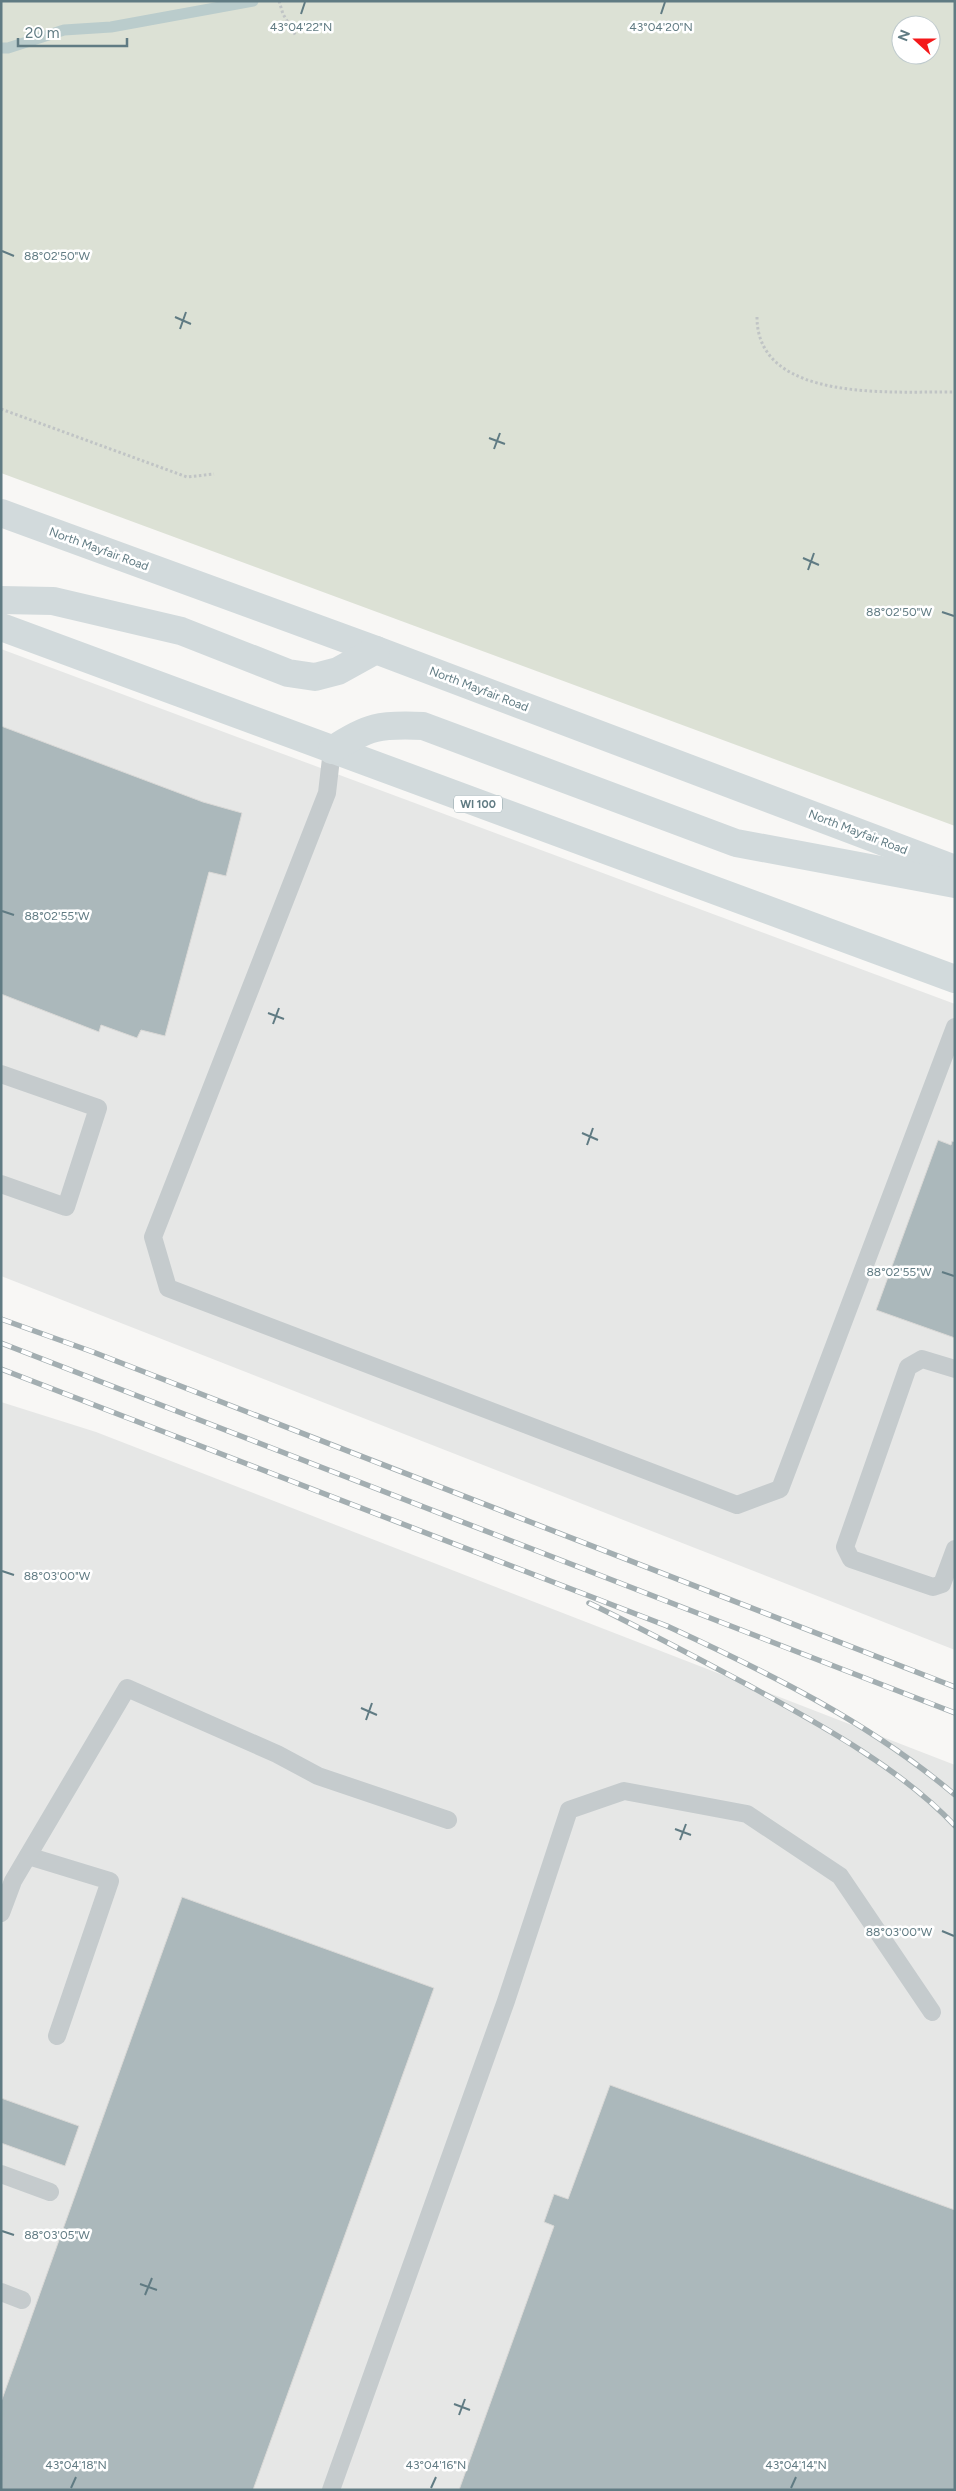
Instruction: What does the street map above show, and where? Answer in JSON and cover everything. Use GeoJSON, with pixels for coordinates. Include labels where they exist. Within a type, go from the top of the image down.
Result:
{"type":"FeatureCollection","features":[{"type":"Feature","properties":{"kind":"main road","name":"North Mayfair Road"},"geometry":{"type":"LineString","coordinates":[[1,513],[376,650],[955,869]]}},
{"type":"Feature","properties":{"kind":"main road"},"geometry":{"type":"LineString","coordinates":[[1,600],[53,601],[172,629],[288,672],[314,677],[338,671],[376,650]]}},
{"type":"Feature","properties":{"kind":"main road","name":"WI 100"},"geometry":{"type":"LineString","coordinates":[[1,627],[955,979]]}},
{"type":"Feature","properties":{"kind":"main road"},"geometry":{"type":"LineString","coordinates":[[332,750],[356,734],[387,725],[423,726],[736,843],[955,884]]}},
{"type":"Feature","properties":{"kind":"lane"},"geometry":{"type":"LineString","coordinates":[[332,750],[327,793],[153,1237],[168,1288],[737,1505],[780,1489],[955,1027]]}},
{"type":"Feature","properties":{"kind":"lane"},"geometry":{"type":"LineString","coordinates":[[1,1074],[98,1108],[66,1207],[1,1184]]}},
{"type":"Feature","properties":{"kind":"lane"},"geometry":{"type":"LineString","coordinates":[[955,1369],[922,1359],[908,1367],[845,1547],[851,1559],[933,1587],[942,1584],[955,1549]]}},
{"type":"Feature","properties":{"kind":"lane"},"geometry":{"type":"LineString","coordinates":[[1,1913],[13,1881],[127,1688],[277,1754],[318,1776],[448,1820]]}},
{"type":"Feature","properties":{"kind":"lane"},"geometry":{"type":"LineString","coordinates":[[331,2490],[506,2000],[568,1810],[624,1791],[747,1814],[840,1876],[932,2012]]}},
{"type":"Feature","properties":{"kind":"lane"},"geometry":{"type":"LineString","coordinates":[[28,1856],[110,1881],[57,2036]]}},
{"type":"Feature","properties":{"kind":"lane"},"geometry":{"type":"LineString","coordinates":[[1,2174],[50,2192]]}},
{"type":"Feature","properties":{"kind":"lane"},"geometry":{"type":"LineString","coordinates":[[1,2292],[22,2300]]}},
{"type":"Feature","properties":{"kind":"path"},"geometry":{"type":"LineString","coordinates":[[279,1],[283,14],[296,36]]}},
{"type":"Feature","properties":{"kind":"path"},"geometry":{"type":"LineString","coordinates":[[757,317],[757,329],[765,350],[780,367],[797,376],[842,389],[955,392]]}},
{"type":"Feature","properties":{"kind":"path"},"geometry":{"type":"LineString","coordinates":[[1,409],[187,477],[214,474]]}},
{"type":"Feature","properties":{"kind":"shaded area"},"geometry":{"type":"Polygon","coordinates":[[[1,1],[955,1],[955,826],[1,473],[1,1]]]}},
{"type":"Feature","properties":{"kind":"shaded area"},"geometry":{"type":"Polygon","coordinates":[[[1,649],[955,1004],[955,1650],[1,1276],[1,649]]]}},
{"type":"Feature","properties":{"kind":"shaded area"},"geometry":{"type":"Polygon","coordinates":[[[1,1402],[96,1432],[955,1765],[955,2490],[1,2490],[1,1402]]]}},
{"type":"Feature","properties":{"kind":"building"},"geometry":{"type":"Polygon","coordinates":[[[1,726],[203,802],[242,813],[226,876],[209,872],[165,1036],[141,1030],[137,1038],[101,1025],[99,1032],[1,994],[1,726]]]}},
{"type":"Feature","properties":{"kind":"building"},"geometry":{"type":"Polygon","coordinates":[[[938,1140],[951,1145],[952,1141],[955,1142],[955,1338],[876,1310],[938,1140]]]}},
{"type":"Feature","properties":{"kind":"building"},"geometry":{"type":"Polygon","coordinates":[[[182,1897],[434,1988],[253,2490],[1,2490],[1,2402],[182,1897]]]}},
{"type":"Feature","properties":{"kind":"building"},"geometry":{"type":"Polygon","coordinates":[[[610,2085],[955,2210],[955,2490],[459,2490],[554,2226],[544,2222],[554,2194],[568,2199],[610,2085]]]}},
{"type":"Feature","properties":{"kind":"building"},"geometry":{"type":"Polygon","coordinates":[[[1,2098],[79,2126],[65,2166],[1,2143],[1,2098]]]}},
{"type":"Feature","properties":{"kind":"waterway"},"geometry":{"type":"LineString","coordinates":[[1,48],[8,48],[64,30],[111,27],[253,1]]}},
{"type":"Feature","properties":{"kind":"railway"},"geometry":{"type":"LineString","coordinates":[[1,1319],[93,1352],[955,1687]]}},
{"type":"Feature","properties":{"kind":"railway"},"geometry":{"type":"LineString","coordinates":[[1,1343],[955,1713]]}},
{"type":"Feature","properties":{"kind":"railway"},"geometry":{"type":"LineString","coordinates":[[1,1369],[667,1626],[780,1681],[853,1722],[888,1744],[955,1795]]}},
{"type":"Feature","properties":{"kind":"railway"},"geometry":{"type":"LineString","coordinates":[[589,1603],[748,1685],[830,1731],[910,1785],[955,1826]]}}]}
